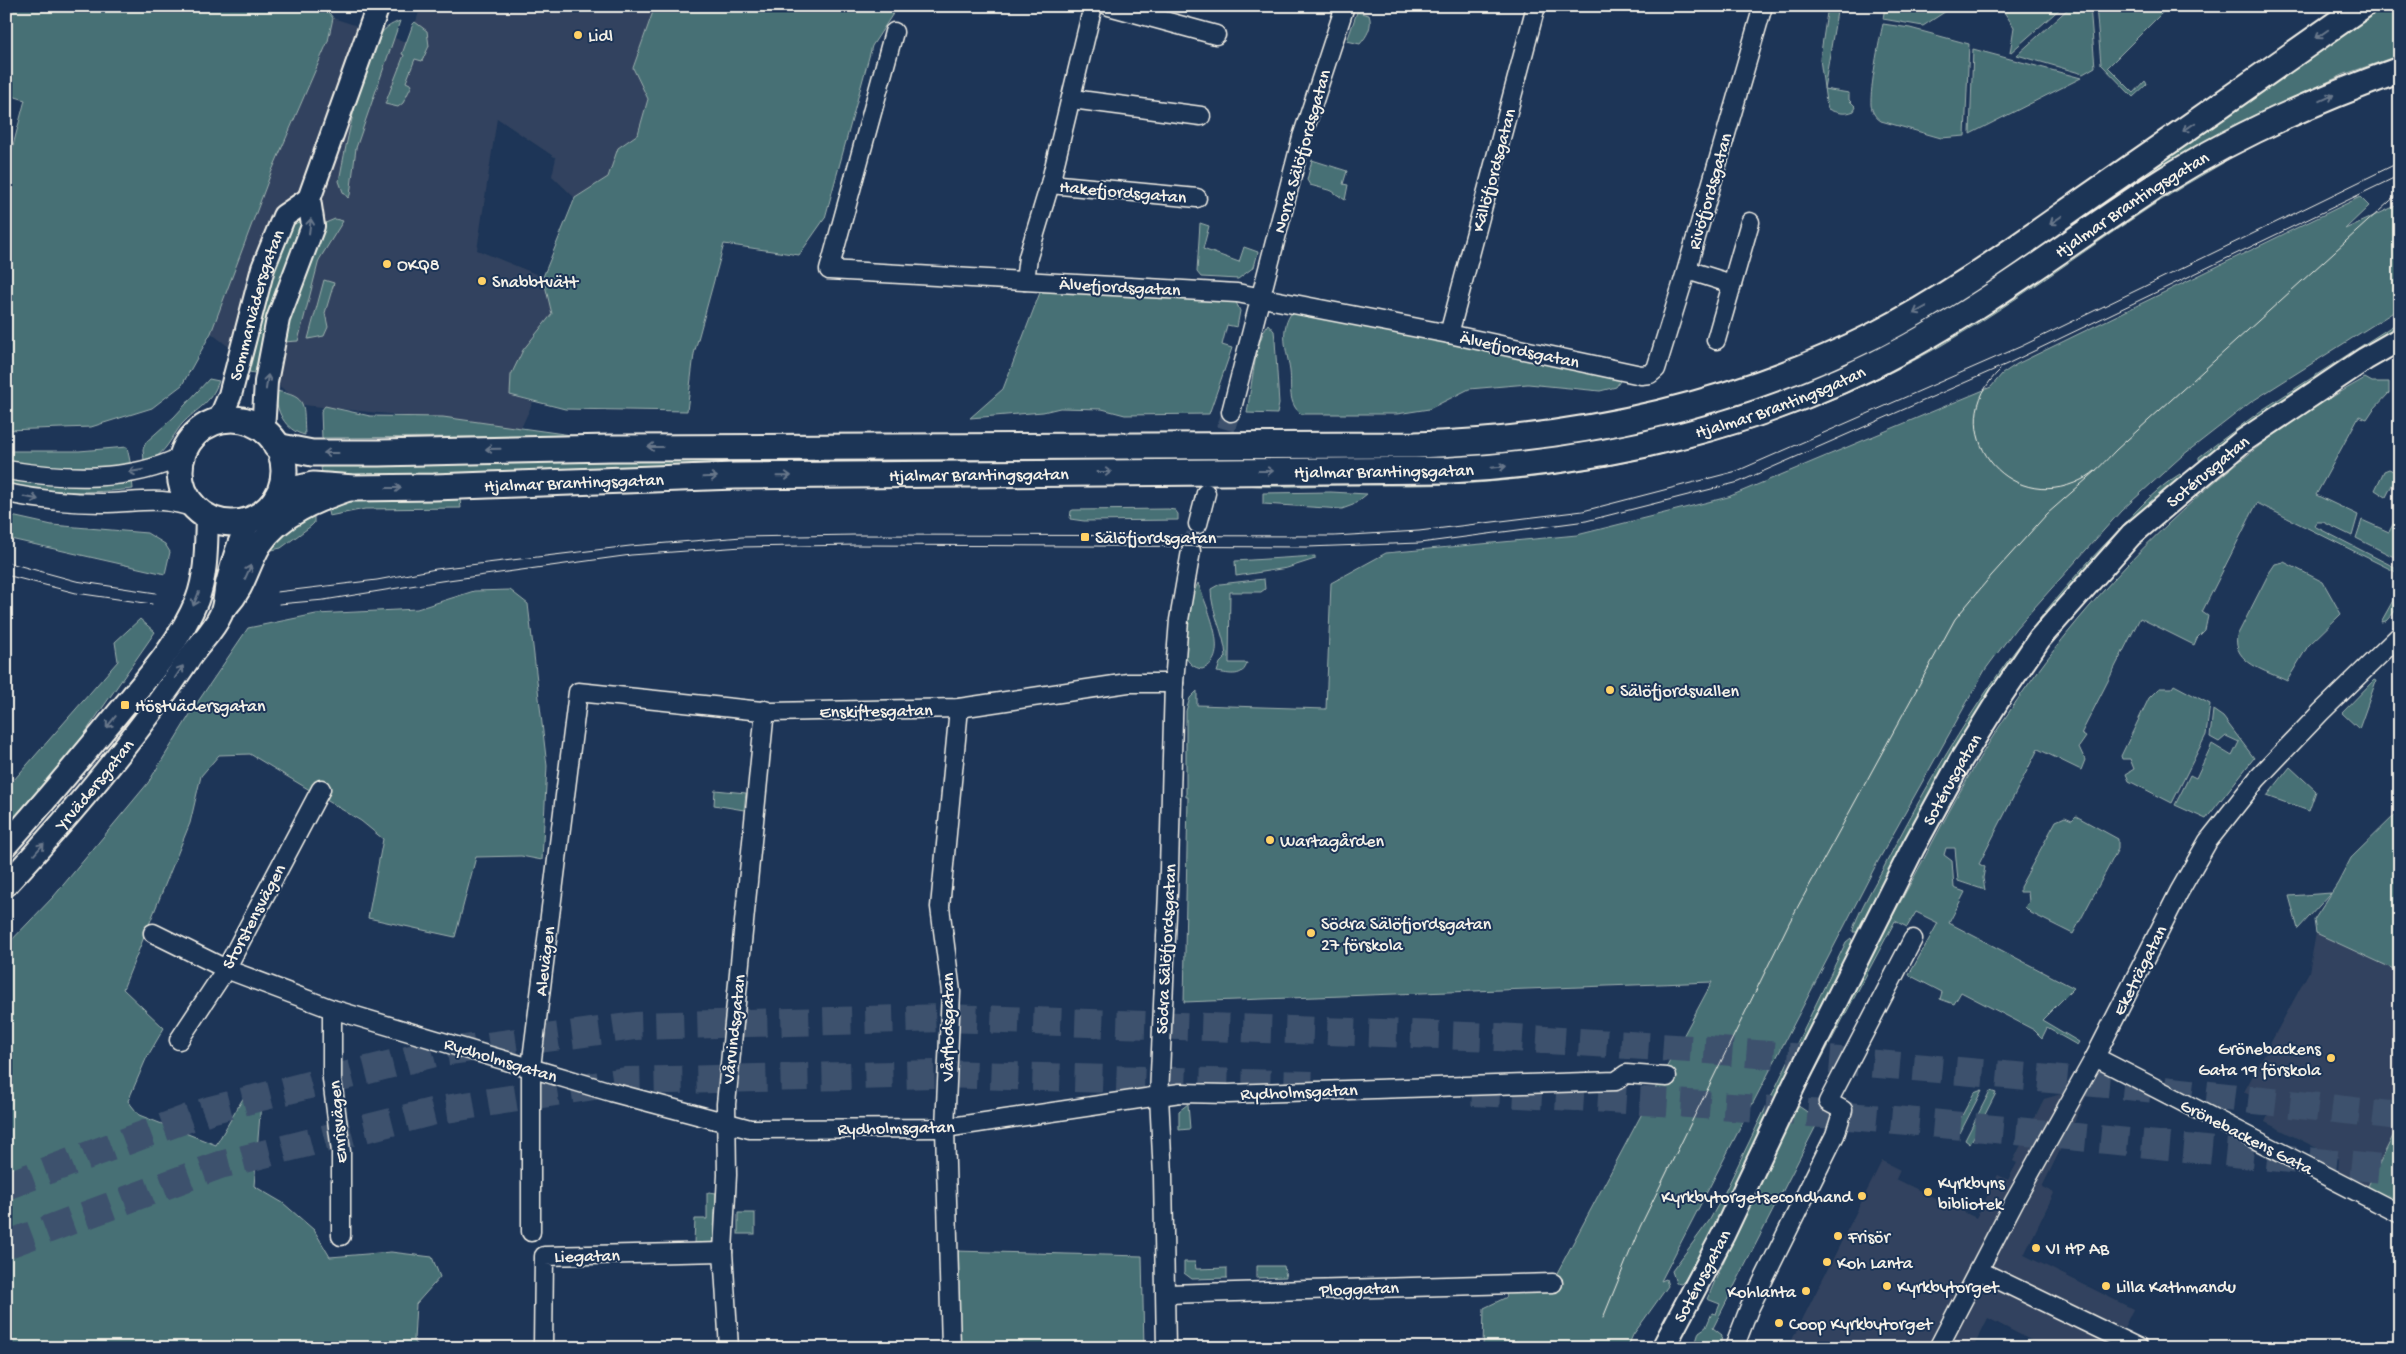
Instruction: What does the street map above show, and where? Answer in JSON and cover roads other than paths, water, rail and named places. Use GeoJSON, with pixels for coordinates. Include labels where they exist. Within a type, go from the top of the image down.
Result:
{"type":"FeatureCollection","features":[{"type":"Feature","properties":{"kind":"main road","name":"Hjalmar Brantingsgatan"},"geometry":{"type":"LineString","coordinates":[[220,421],[245,422],[270,438],[312,453],[379,454],[433,450],[611,448],[1415,444],[1518,438],[1585,429],[1642,418],[1716,398],[1787,373],[1874,335],[1933,303],[1991,266],[2362,6]]}},
{"type":"Feature","properties":{"kind":"main road","name":"Hjalmar Brantingsgatan"},"geometry":{"type":"LineString","coordinates":[[250,520],[265,511],[276,498],[296,489],[313,485],[354,488],[524,485],[773,476],[1450,470],[1518,465],[1620,450],[1689,433],[1749,415],[1818,389],[1876,363],[1971,310],[2118,211],[2193,164],[2282,118],[2345,90],[2400,70]]}},
{"type":"Feature","properties":{"kind":"main road"},"geometry":{"type":"LineString","coordinates":[[220,421],[196,434],[182,456],[180,473],[183,489],[202,513],[228,523],[250,520]]}},
{"type":"Feature","properties":{"kind":"main road"},"geometry":{"type":"LineString","coordinates":[[270,438],[283,468],[282,484],[276,498]]}},
{"type":"Feature","properties":{"kind":"street","name":"Sommarvädersgatan"},"geometry":{"type":"LineString","coordinates":[[270,438],[266,382],[278,319],[312,226],[309,199],[378,6]]}},
{"type":"Feature","properties":{"kind":"street","name":"Hakefjordsgatan"},"geometry":{"type":"LineString","coordinates":[[1025,281],[1028,257],[1050,184],[1093,6]]}},
{"type":"Feature","properties":{"kind":"street"},"geometry":{"type":"LineString","coordinates":[[1109,6],[1216,34]]}},
{"type":"Feature","properties":{"kind":"street","name":"Norra Sälöfjordsgatan"},"geometry":{"type":"LineString","coordinates":[[1262,297],[1302,137],[1345,6]]}},
{"type":"Feature","properties":{"kind":"street","name":"Källöfjordsgatan"},"geometry":{"type":"LineString","coordinates":[[1450,334],[1536,6]]}},
{"type":"Feature","properties":{"kind":"street","name":"Rivöfjordsgatan"},"geometry":{"type":"LineString","coordinates":[[1650,374],[1656,369],[1687,270],[1763,6]]}},
{"type":"Feature","properties":{"kind":"street","name":"Älvefjordsgatan"},"geometry":{"type":"LineString","coordinates":[[894,32],[829,270],[1238,292],[1450,334],[1641,375],[1650,374]]}},
{"type":"Feature","properties":{"kind":"street"},"geometry":{"type":"LineString","coordinates":[[1072,99],[1201,116]]}},
{"type":"Feature","properties":{"kind":"street","name":"Hakefjordsgatan"},"geometry":{"type":"LineString","coordinates":[[1050,184],[1197,198]]}},
{"type":"Feature","properties":{"kind":"street","name":"Sommarvädersgatan"},"geometry":{"type":"LineString","coordinates":[[220,421],[230,395],[263,268],[284,216],[309,199]]}},
{"type":"Feature","properties":{"kind":"street"},"geometry":{"type":"LineString","coordinates":[[1716,340],[1750,222]]}},
{"type":"Feature","properties":{"kind":"street"},"geometry":{"type":"LineString","coordinates":[[1687,270],[1732,284]]}},
{"type":"Feature","properties":{"kind":"street"},"geometry":{"type":"LineString","coordinates":[[1231,412],[1262,297]]}},
{"type":"Feature","properties":{"kind":"street","name":"Sotérusgatan"},"geometry":{"type":"LineString","coordinates":[[1663,1348],[1723,1235],[1788,1098],[1913,848],[1961,760],[2040,638],[2132,535],[2191,484],[2243,442],[2365,359],[2400,339]]}},
{"type":"Feature","properties":{"kind":"street"},"geometry":{"type":"LineString","coordinates":[[6,470],[47,475],[116,474],[139,472],[182,456]]}},
{"type":"Feature","properties":{"kind":"street"},"geometry":{"type":"LineString","coordinates":[[222,612],[239,592],[261,545],[272,531],[315,501],[354,488]]}},
{"type":"Feature","properties":{"kind":"street"},"geometry":{"type":"LineString","coordinates":[[6,493],[56,503],[104,503],[160,499],[180,503],[202,513]]}},
{"type":"Feature","properties":{"kind":"street"},"geometry":{"type":"LineString","coordinates":[[1198,524],[1206,493]]}},
{"type":"Feature","properties":{"kind":"street","name":"Yrvädersgatan"},"geometry":{"type":"LineString","coordinates":[[6,846],[131,698],[181,630],[201,586],[206,550],[202,513]]}},
{"type":"Feature","properties":{"kind":"street","name":"Yrvädersgatan"},"geometry":{"type":"LineString","coordinates":[[6,885],[85,794],[152,711],[196,647],[205,640],[222,612],[235,555],[250,520]]}},
{"type":"Feature","properties":{"kind":"street","name":"Södra Sälöfjordsgatan"},"geometry":{"type":"LineString","coordinates":[[1166,1348],[1163,1176],[1159,1096],[1169,869],[1174,683],[1179,620],[1191,551]]}},
{"type":"Feature","properties":{"kind":"street","name":"Eketrägatan"},"geometry":{"type":"LineString","coordinates":[[1938,1348],[1978,1270],[2094,1057],[2155,936],[2208,841],[2257,779],[2321,712],[2400,635]]}},
{"type":"Feature","properties":{"kind":"street","name":"Enskiftesgatan"},"geometry":{"type":"LineString","coordinates":[[578,692],[771,712],[959,708],[1128,684],[1174,683]]}},
{"type":"Feature","properties":{"kind":"street","name":"Alevägen"},"geometry":{"type":"LineString","coordinates":[[531,1232],[531,1067],[578,692]]}},
{"type":"Feature","properties":{"kind":"street","name":"Vårflodsgatan"},"geometry":{"type":"LineString","coordinates":[[951,1348],[945,1128],[951,992],[940,907],[959,708]]}},
{"type":"Feature","properties":{"kind":"street","name":"Vårvindsgatan"},"geometry":{"type":"LineString","coordinates":[[729,1348],[723,1252],[727,1175],[726,1104],[765,710]]}},
{"type":"Feature","properties":{"kind":"street","name":"Storstensvägen"},"geometry":{"type":"LineString","coordinates":[[180,1040],[226,969],[321,789]]}},
{"type":"Feature","properties":{"kind":"street","name":"Rydholmsgatan"},"geometry":{"type":"LineString","coordinates":[[153,933],[226,969],[332,1009],[726,1125],[750,1129],[945,1128],[1180,1093],[1616,1081],[1626,1074],[1668,1077]]}},
{"type":"Feature","properties":{"kind":"street"},"geometry":{"type":"LineString","coordinates":[[1734,1348],[1749,1309],[1835,1135],[1843,1110],[1828,1102],[1913,939]]}},
{"type":"Feature","properties":{"kind":"street","name":"Enrisvägen"},"geometry":{"type":"LineString","coordinates":[[332,1009],[332,1079],[341,1152],[341,1236]]}},
{"type":"Feature","properties":{"kind":"street","name":"Grönebackens Gata"},"geometry":{"type":"LineString","coordinates":[[2094,1057],[2400,1214]]}},
{"type":"Feature","properties":{"kind":"street","name":"Liegatan"},"geometry":{"type":"LineString","coordinates":[[543,1348],[544,1256],[723,1252]]}},
{"type":"Feature","properties":{"kind":"street"},"geometry":{"type":"LineString","coordinates":[[1978,1270],[2139,1348]]}},
{"type":"Feature","properties":{"kind":"street","name":"Ploggatan"},"geometry":{"type":"LineString","coordinates":[[1166,1294],[1553,1283]]}},
{"type":"Feature","properties":{"kind":"tunnel"},"geometry":{"type":"LineString","coordinates":[[1218,455],[1231,412]]}},
{"type":"Feature","properties":{"kind":"tunnel"},"geometry":{"type":"LineString","coordinates":[[1191,551],[1198,524]]}},
{"type":"Feature","properties":{"kind":"tunnel"},"geometry":{"type":"LineString","coordinates":[[6,1186],[210,1110],[435,1053],[635,1026],[945,1018],[1498,1037],[1708,1050],[1926,1068],[2118,1085],[2400,1116]]}},
{"type":"Feature","properties":{"kind":"tunnel"},"geometry":{"type":"LineString","coordinates":[[6,1245],[220,1165],[439,1110],[626,1081],[939,1074],[1314,1085]]}},
{"type":"Feature","properties":{"kind":"tunnel"},"geometry":{"type":"LineString","coordinates":[[1472,1092],[1704,1105],[1820,1114],[2052,1134],[2400,1171]]}},
{"type":"Feature","properties":{"kind":"tram line"},"geometry":{"type":"LineString","coordinates":[[277,592],[377,580],[436,569],[630,546],[742,537],[855,535],[1334,536],[1419,531],[1583,511],[1737,471],[2022,346],[2400,162]]}},
{"type":"Feature","properties":{"kind":"tram line"},"geometry":{"type":"LineString","coordinates":[[279,604],[324,600],[441,581],[631,555],[742,547],[857,545],[1307,547],[1420,543],[1586,521],[1739,482],[2007,364],[2400,175]]}},
{"type":"Feature","properties":{"kind":"tram line"},"geometry":{"type":"LineString","coordinates":[[2000,370],[1983,393],[1976,417],[1979,440],[1990,461],[2007,477],[2029,487],[2054,488],[2081,480],[2096,470],[2400,192]]}},
{"type":"Feature","properties":{"kind":"tram line"},"geometry":{"type":"LineString","coordinates":[[1603,1318],[1640,1227],[1790,921],[1955,619],[2047,514],[2096,471]]}},
{"type":"Feature","properties":{"kind":"tram line"},"geometry":{"type":"LineString","coordinates":[[6,562],[76,581],[156,593]]}},
{"type":"Feature","properties":{"kind":"tram line"},"geometry":{"type":"LineString","coordinates":[[6,575],[76,593],[152,604]]}},
{"type":"Feature","properties":{"kind":"place","name":"Lidl"},"geometry":{"type":"Point","coordinates":[578,35]}},
{"type":"Feature","properties":{"kind":"place","name":"OKQ8"},"geometry":{"type":"Point","coordinates":[387,264]}},
{"type":"Feature","properties":{"kind":"place","name":"Snabbtvätt"},"geometry":{"type":"Point","coordinates":[482,281]}},
{"type":"Feature","properties":{"kind":"place","name":"Sälöfjordsgatan"},"geometry":{"type":"Point","coordinates":[1085,537]}},
{"type":"Feature","properties":{"kind":"place","name":"Sälöfjordsvallen"},"geometry":{"type":"Point","coordinates":[1610,690]}},
{"type":"Feature","properties":{"kind":"place","name":"Höstvädersgatan"},"geometry":{"type":"Point","coordinates":[125,705]}},
{"type":"Feature","properties":{"kind":"place","name":"Wartagården"},"geometry":{"type":"Point","coordinates":[1270,840]}},
{"type":"Feature","properties":{"kind":"place","name":"Södra Sälöfjordsgatan 27 förskola"},"geometry":{"type":"Point","coordinates":[1311,933]}},
{"type":"Feature","properties":{"kind":"place","name":"Grönebackens Gata 19 förskola"},"geometry":{"type":"Point","coordinates":[2331,1058]}},
{"type":"Feature","properties":{"kind":"place","name":"Kyrkbyns bibliotek"},"geometry":{"type":"Point","coordinates":[1928,1192]}},
{"type":"Feature","properties":{"kind":"place","name":"Kyrkbytorgetsecondhand"},"geometry":{"type":"Point","coordinates":[1862,1196]}},
{"type":"Feature","properties":{"kind":"place","name":"Frisör"},"geometry":{"type":"Point","coordinates":[1838,1236]}},
{"type":"Feature","properties":{"kind":"place","name":"VI HP AB"},"geometry":{"type":"Point","coordinates":[2036,1248]}},
{"type":"Feature","properties":{"kind":"place","name":"Koh Lanta"},"geometry":{"type":"Point","coordinates":[1827,1262]}},
{"type":"Feature","properties":{"kind":"place","name":"Kyrkbytorget"},"geometry":{"type":"Point","coordinates":[1887,1286]}},
{"type":"Feature","properties":{"kind":"place","name":"Lilla Kathmandu"},"geometry":{"type":"Point","coordinates":[2106,1286]}},
{"type":"Feature","properties":{"kind":"place","name":"Kohlanta"},"geometry":{"type":"Point","coordinates":[1806,1291]}},
{"type":"Feature","properties":{"kind":"place","name":"Coop Kyrkbytorget"},"geometry":{"type":"Point","coordinates":[1779,1323]}}]}
